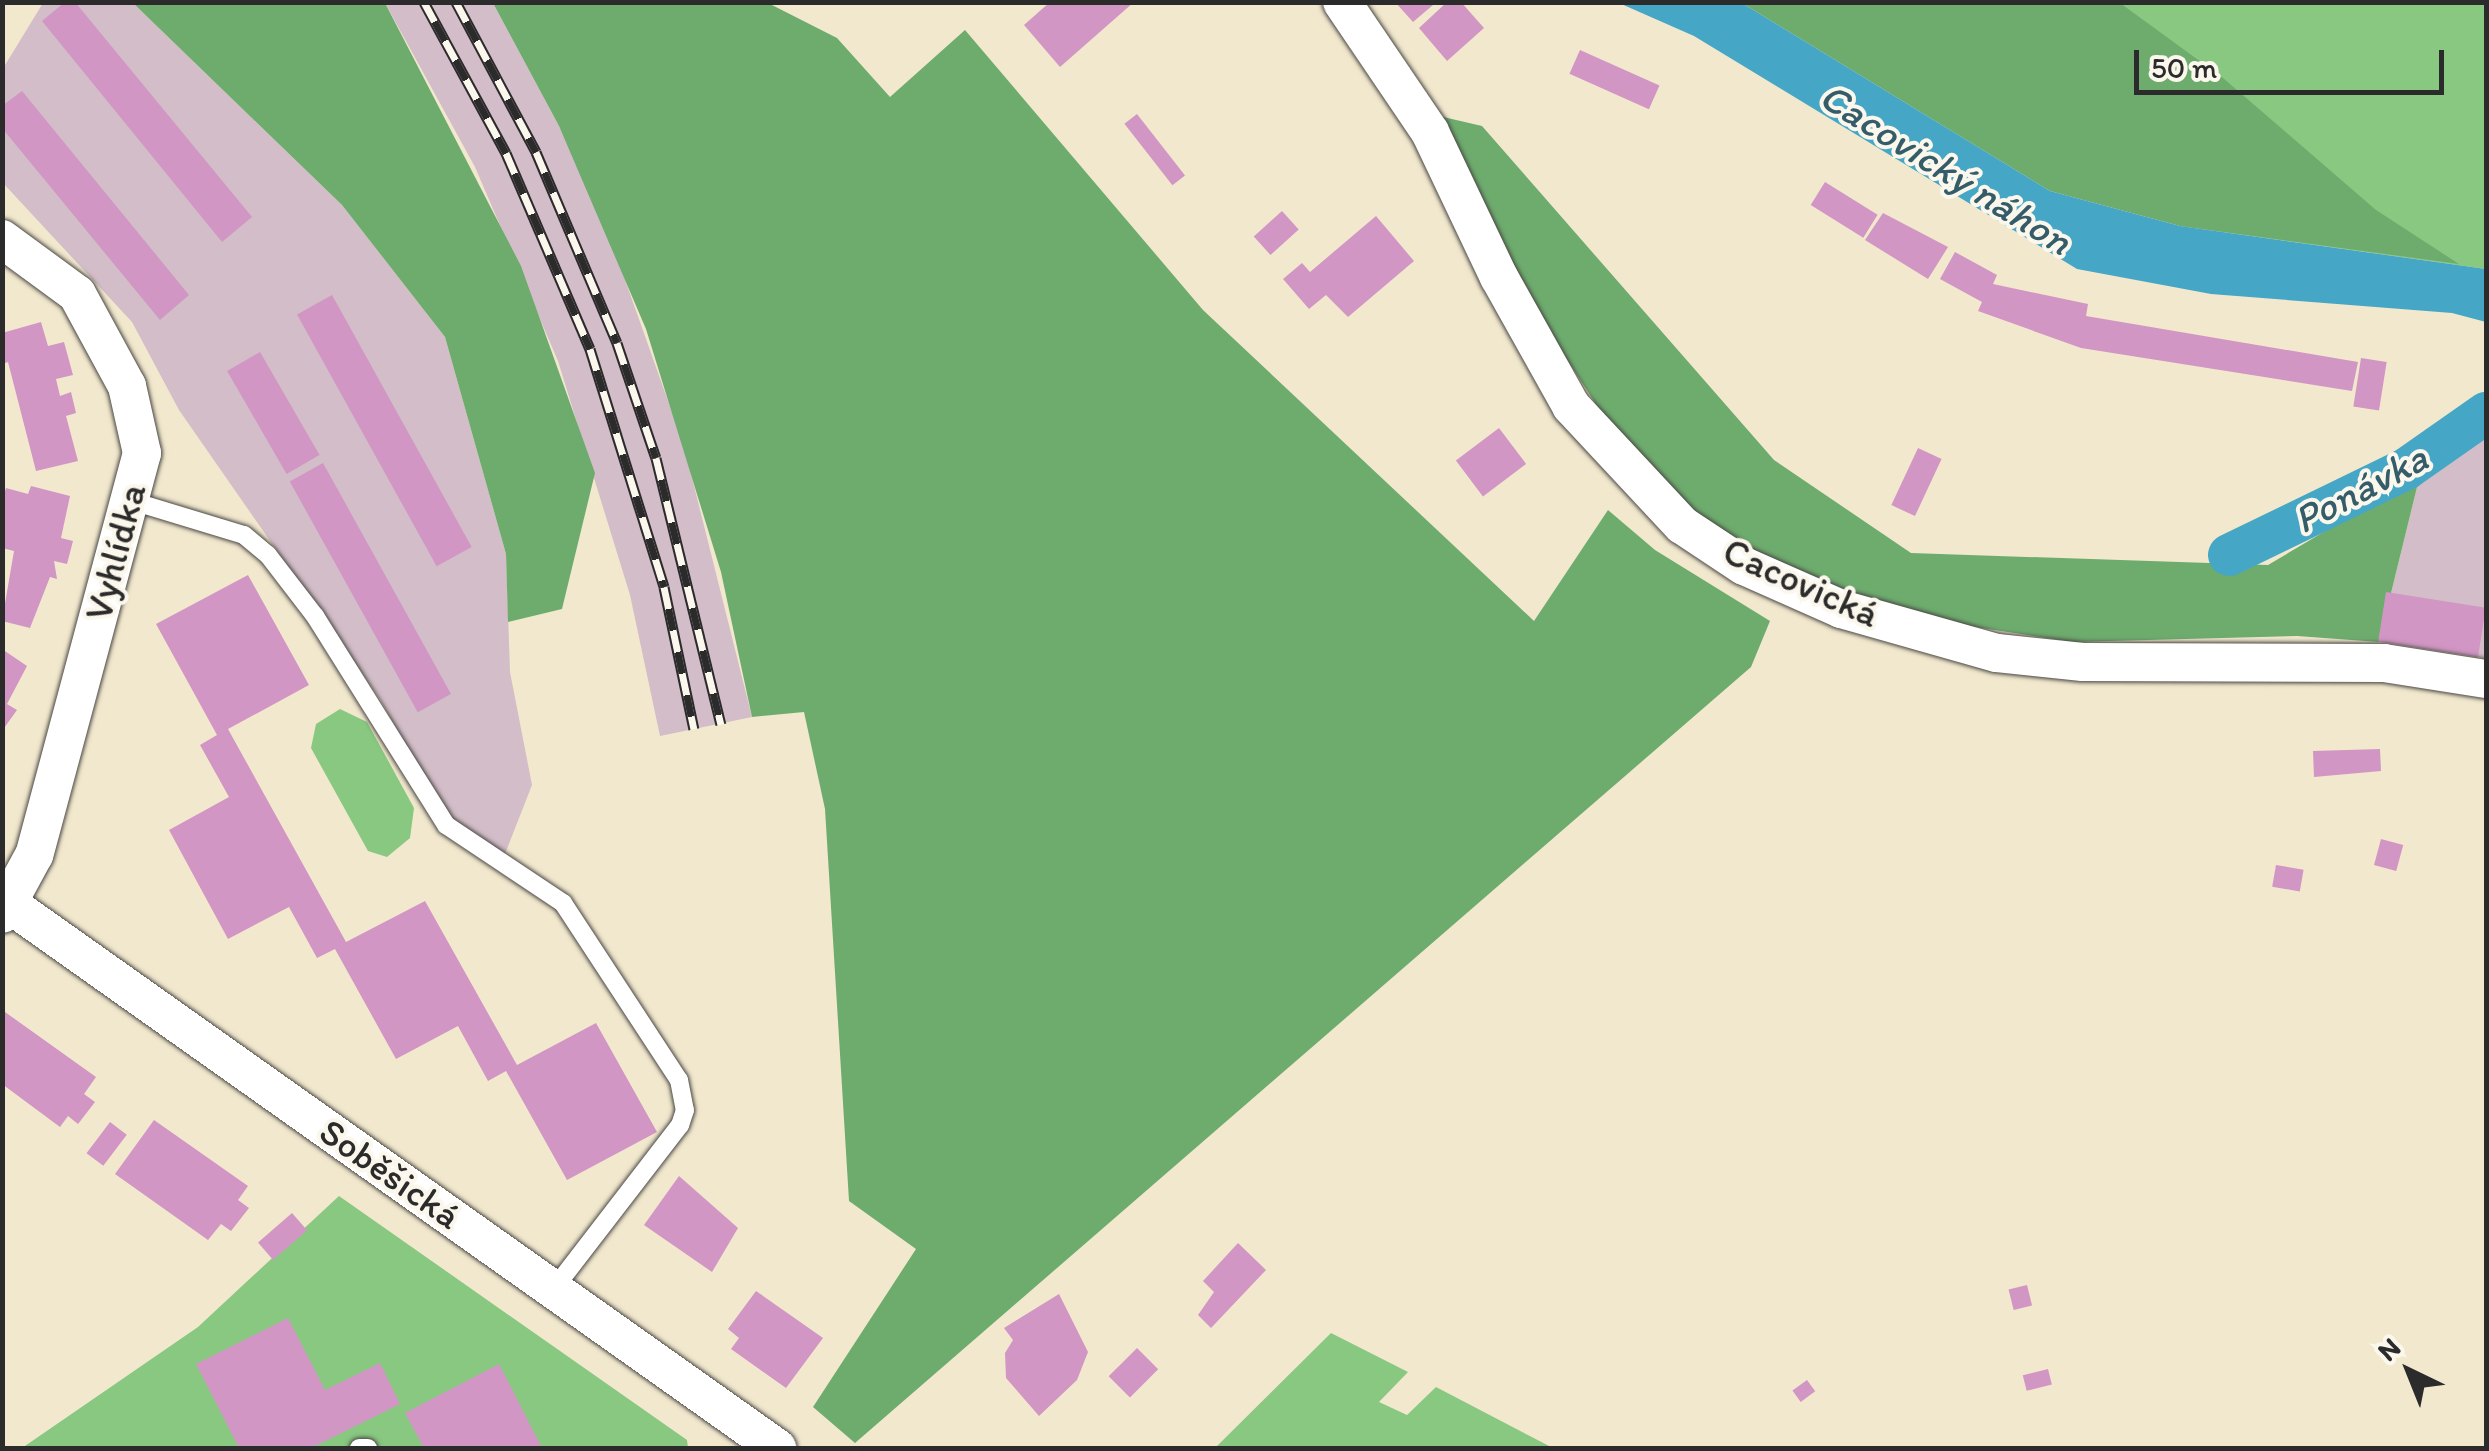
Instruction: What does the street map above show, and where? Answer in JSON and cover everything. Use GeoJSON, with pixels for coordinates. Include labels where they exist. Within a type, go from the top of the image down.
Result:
{"type":"FeatureCollection","features":[{"type":"Feature","properties":{"kind":"street","name":"Cacovická"},"geometry":{"type":"LineString","coordinates":[[1342,2],[1430,132],[1499,277],[1571,406],[1682,525],[1744,566],[1841,609],[1997,653],[2083,662],[2384,663],[2486,679]]}},
{"type":"Feature","properties":{"kind":"street","name":"Vyhlídka"},"geometry":{"type":"LineString","coordinates":[[2,239],[76,294],[126,386],[142,454],[34,855],[5,906]]}},
{"type":"Feature","properties":{"kind":"street","name":"Soběšická"},"geometry":{"type":"LineString","coordinates":[[5,906],[777,1448]]}},
{"type":"Feature","properties":{"kind":"lane"},"geometry":{"type":"LineString","coordinates":[[132,501],[244,535],[268,555],[305,600],[446,826],[563,903],[678,1080],[685,1110],[680,1125],[553,1290]]}},
{"type":"Feature","properties":{"kind":"lane"},"geometry":{"type":"LineString","coordinates":[[359,1448],[368,1448]]}},
{"type":"Feature","properties":{"kind":"shaded area"},"geometry":{"type":"Polygon","coordinates":[[[43,3],[133,3],[342,205],[445,337],[506,554],[510,672],[532,785],[505,854],[444,815],[380,699],[179,410],[132,322],[3,183],[2,70],[43,3]]]}},
{"type":"Feature","properties":{"kind":"shaded area"},"geometry":{"type":"Polygon","coordinates":[[[385,3],[493,3],[559,126],[607,229],[684,446],[752,717],[660,736],[630,595],[558,361],[475,167],[385,3]]]}},
{"type":"Feature","properties":{"kind":"shaded area"},"geometry":{"type":"Polygon","coordinates":[[[2486,431],[2486,658],[2379,642],[2420,475],[2486,431]]]}},
{"type":"Feature","properties":{"kind":"green space"},"geometry":{"type":"Polygon","coordinates":[[[133,3],[385,3],[521,266],[595,473],[562,609],[508,622],[506,554],[445,337],[342,205],[133,3]]]}},
{"type":"Feature","properties":{"kind":"green space"},"geometry":{"type":"Polygon","coordinates":[[[493,3],[768,3],[837,38],[890,97],[965,30],[1203,310],[1534,621],[1608,510],[1655,550],[1770,621],[1751,667],[855,1443],[813,1407],[916,1249],[849,1201],[825,809],[804,712],[752,717],[721,572],[646,329],[559,126],[493,3]]]}},
{"type":"Feature","properties":{"kind":"green space"},"geometry":{"type":"Polygon","coordinates":[[[1742,3],[2486,3],[2486,269],[2180,226],[1742,3]]]}},
{"type":"Feature","properties":{"kind":"green space"},"geometry":{"type":"Polygon","coordinates":[[[1742,3],[2120,3],[2223,78],[2376,210],[2459,264],[2180,226],[2050,191],[1742,3]]]}},
{"type":"Feature","properties":{"kind":"green space"},"geometry":{"type":"Polygon","coordinates":[[[1439,116],[1482,126],[1774,460],[1911,553],[2268,565],[2420,475],[2379,642],[2297,636],[2073,642],[1916,618],[1771,563],[1703,524],[1635,464],[1512,275],[1439,116]]]}},
{"type":"Feature","properties":{"kind":"green space"},"geometry":{"type":"Polygon","coordinates":[[[340,709],[367,722],[414,808],[410,838],[387,857],[368,851],[311,748],[316,724],[340,709]]]}},
{"type":"Feature","properties":{"kind":"green space"},"geometry":{"type":"Polygon","coordinates":[[[339,1196],[687,1440],[688,1448],[22,1448],[198,1327],[339,1196]]]}},
{"type":"Feature","properties":{"kind":"green space"},"geometry":{"type":"Polygon","coordinates":[[[1331,1333],[1408,1372],[1379,1402],[1407,1415],[1436,1387],[1553,1448],[1215,1448],[1331,1333]]]}},
{"type":"Feature","properties":{"kind":"water","name":"Cacovický náhon"},"geometry":{"type":"Polygon","coordinates":[[[1619,3],[1742,3],[2050,191],[2180,226],[2486,269],[2486,322],[2452,313],[2211,294],[2077,269],[1694,36],[1619,3]]]}},
{"type":"Feature","properties":{"kind":"building"},"geometry":{"type":"Polygon","coordinates":[[[65,2],[75,2],[252,217],[222,242],[42,21],[65,2]]]}},
{"type":"Feature","properties":{"kind":"building"},"geometry":{"type":"Polygon","coordinates":[[[1050,2],[1134,2],[1060,67],[1024,25],[1050,2]]]}},
{"type":"Feature","properties":{"kind":"building"},"geometry":{"type":"Polygon","coordinates":[[[1395,2],[1430,2],[1433,5],[1413,22],[1395,2]]]}},
{"type":"Feature","properties":{"kind":"building"},"geometry":{"type":"Polygon","coordinates":[[[1447,2],[1461,2],[1484,28],[1447,61],[1419,28],[1447,2]]]}},
{"type":"Feature","properties":{"kind":"building"},"geometry":{"type":"Polygon","coordinates":[[[1580,50],[1659,85],[1649,109],[1569,74],[1580,50]]]}},
{"type":"Feature","properties":{"kind":"building"},"geometry":{"type":"Polygon","coordinates":[[[22,91],[189,295],[160,320],[2,128],[2,106],[22,91]]]}},
{"type":"Feature","properties":{"kind":"building"},"geometry":{"type":"Polygon","coordinates":[[[1137,114],[1185,175],[1172,185],[1124,124],[1137,114]]]}},
{"type":"Feature","properties":{"kind":"building"},"geometry":{"type":"Polygon","coordinates":[[[1825,182],[1878,215],[1863,238],[1811,205],[1825,182]]]}},
{"type":"Feature","properties":{"kind":"building"},"geometry":{"type":"Polygon","coordinates":[[[1282,211],[1299,230],[1270,255],[1254,236],[1282,211]]]}},
{"type":"Feature","properties":{"kind":"building"},"geometry":{"type":"Polygon","coordinates":[[[1883,213],[1948,247],[1928,279],[1865,240],[1883,213]]]}},
{"type":"Feature","properties":{"kind":"building"},"geometry":{"type":"Polygon","coordinates":[[[1376,216],[1414,261],[1348,317],[1326,295],[1309,309],[1283,279],[1302,263],[1310,272],[1376,216]]]}},
{"type":"Feature","properties":{"kind":"building"},"geometry":{"type":"Polygon","coordinates":[[[1955,252],[1997,275],[1993,284],[2088,304],[2086,316],[2358,362],[2352,391],[2081,348],[1978,311],[1982,302],[1940,279],[1955,252]]]}},
{"type":"Feature","properties":{"kind":"building"},"geometry":{"type":"Polygon","coordinates":[[[332,295],[472,547],[437,566],[297,314],[332,295]]]}},
{"type":"Feature","properties":{"kind":"building"},"geometry":{"type":"Polygon","coordinates":[[[41,322],[48,346],[64,342],[73,375],[56,379],[60,396],[71,392],[76,413],[66,416],[78,461],[36,471],[8,362],[2,364],[2,333],[41,322]]]}},
{"type":"Feature","properties":{"kind":"building"},"geometry":{"type":"Polygon","coordinates":[[[260,352],[320,455],[287,474],[227,371],[260,352]]]}},
{"type":"Feature","properties":{"kind":"building"},"geometry":{"type":"Polygon","coordinates":[[[2361,358],[2387,362],[2379,410],[2353,406],[2361,358]]]}},
{"type":"Feature","properties":{"kind":"building"},"geometry":{"type":"Polygon","coordinates":[[[1499,428],[1526,464],[1483,496],[1456,460],[1499,428]]]}},
{"type":"Feature","properties":{"kind":"building"},"geometry":{"type":"Polygon","coordinates":[[[1918,448],[1942,459],[1915,516],[1891,505],[1918,448]]]}},
{"type":"Feature","properties":{"kind":"building"},"geometry":{"type":"Polygon","coordinates":[[[323,463],[451,694],[418,712],[290,481],[323,463]]]}},
{"type":"Feature","properties":{"kind":"building"},"geometry":{"type":"Polygon","coordinates":[[[31,486],[70,496],[61,538],[73,541],[67,564],[54,561],[57,579],[50,577],[30,628],[2,621],[14,551],[2,548],[2,501],[6,488],[28,494],[31,486]]]}},
{"type":"Feature","properties":{"kind":"building"},"geometry":{"type":"Polygon","coordinates":[[[248,575],[309,685],[228,729],[346,942],[425,901],[517,1065],[596,1023],[657,1132],[567,1180],[506,1071],[488,1081],[458,1026],[396,1059],[335,949],[317,958],[289,907],[228,939],[169,830],[229,797],[200,745],[217,735],[156,624],[248,575]]]}},
{"type":"Feature","properties":{"kind":"building"},"geometry":{"type":"Polygon","coordinates":[[[2386,592],[2486,608],[2478,657],[2378,641],[2386,592]]]}},
{"type":"Feature","properties":{"kind":"building"},"geometry":{"type":"Polygon","coordinates":[[[2,649],[27,666],[7,704],[17,710],[2,731],[2,649]]]}},
{"type":"Feature","properties":{"kind":"building"},"geometry":{"type":"Polygon","coordinates":[[[2380,749],[2381,771],[2314,777],[2313,751],[2380,749]]]}},
{"type":"Feature","properties":{"kind":"building"},"geometry":{"type":"Polygon","coordinates":[[[2381,839],[2403,845],[2396,871],[2374,865],[2381,839]]]}},
{"type":"Feature","properties":{"kind":"building"},"geometry":{"type":"Polygon","coordinates":[[[2276,865],[2304,870],[2300,892],[2272,887],[2276,865]]]}},
{"type":"Feature","properties":{"kind":"building"},"geometry":{"type":"Polygon","coordinates":[[[5,1012],[96,1077],[84,1094],[95,1102],[78,1124],[68,1116],[60,1127],[2,1084],[5,1012]]]}},
{"type":"Feature","properties":{"kind":"building"},"geometry":{"type":"Polygon","coordinates":[[[154,1120],[248,1186],[238,1200],[249,1208],[231,1231],[221,1224],[208,1240],[115,1174],[154,1120]]]}},
{"type":"Feature","properties":{"kind":"building"},"geometry":{"type":"Polygon","coordinates":[[[110,1122],[127,1135],[103,1166],[87,1153],[110,1122]]]}},
{"type":"Feature","properties":{"kind":"building"},"geometry":{"type":"Polygon","coordinates":[[[679,1176],[738,1228],[712,1272],[644,1225],[679,1176]]]}},
{"type":"Feature","properties":{"kind":"building"},"geometry":{"type":"Polygon","coordinates":[[[292,1213],[307,1230],[273,1260],[258,1243],[292,1213]]]}},
{"type":"Feature","properties":{"kind":"building"},"geometry":{"type":"Polygon","coordinates":[[[1238,1243],[1266,1270],[1211,1328],[1198,1315],[1214,1292],[1203,1281],[1238,1243]]]}},
{"type":"Feature","properties":{"kind":"building"},"geometry":{"type":"Polygon","coordinates":[[[2027,1285],[2032,1305],[2014,1310],[2009,1290],[2027,1285]]]}},
{"type":"Feature","properties":{"kind":"building"},"geometry":{"type":"Polygon","coordinates":[[[756,1291],[823,1338],[786,1388],[731,1349],[739,1338],[728,1329],[756,1291]]]}},
{"type":"Feature","properties":{"kind":"building"},"geometry":{"type":"Polygon","coordinates":[[[1059,1294],[1088,1352],[1077,1380],[1039,1416],[1006,1378],[1005,1353],[1013,1340],[1004,1328],[1059,1294]]]}},
{"type":"Feature","properties":{"kind":"building"},"geometry":{"type":"Polygon","coordinates":[[[288,1318],[325,1390],[380,1363],[400,1404],[311,1448],[239,1448],[196,1364],[288,1318]]]}},
{"type":"Feature","properties":{"kind":"building"},"geometry":{"type":"Polygon","coordinates":[[[1137,1348],[1158,1369],[1130,1397],[1109,1376],[1137,1348]]]}},
{"type":"Feature","properties":{"kind":"building"},"geometry":{"type":"Polygon","coordinates":[[[499,1364],[542,1448],[424,1448],[405,1413],[499,1364]]]}},
{"type":"Feature","properties":{"kind":"building"},"geometry":{"type":"Polygon","coordinates":[[[2048,1369],[2052,1385],[2027,1391],[2023,1375],[2048,1369]]]}},
{"type":"Feature","properties":{"kind":"building"},"geometry":{"type":"Polygon","coordinates":[[[1807,1380],[1815,1391],[1801,1402],[1792,1391],[1807,1380]]]}},
{"type":"Feature","properties":{"kind":"waterway","name":"Ponávka"},"geometry":{"type":"LineString","coordinates":[[2229,555],[2406,469],[2486,413]]}},
{"type":"Feature","properties":{"kind":"railway"},"geometry":{"type":"LineString","coordinates":[[424,2],[506,153],[590,349],[664,587],[694,729]]}},
{"type":"Feature","properties":{"kind":"railway"},"geometry":{"type":"LineString","coordinates":[[456,2],[536,152],[617,343],[656,458],[721,724]]}}]}
